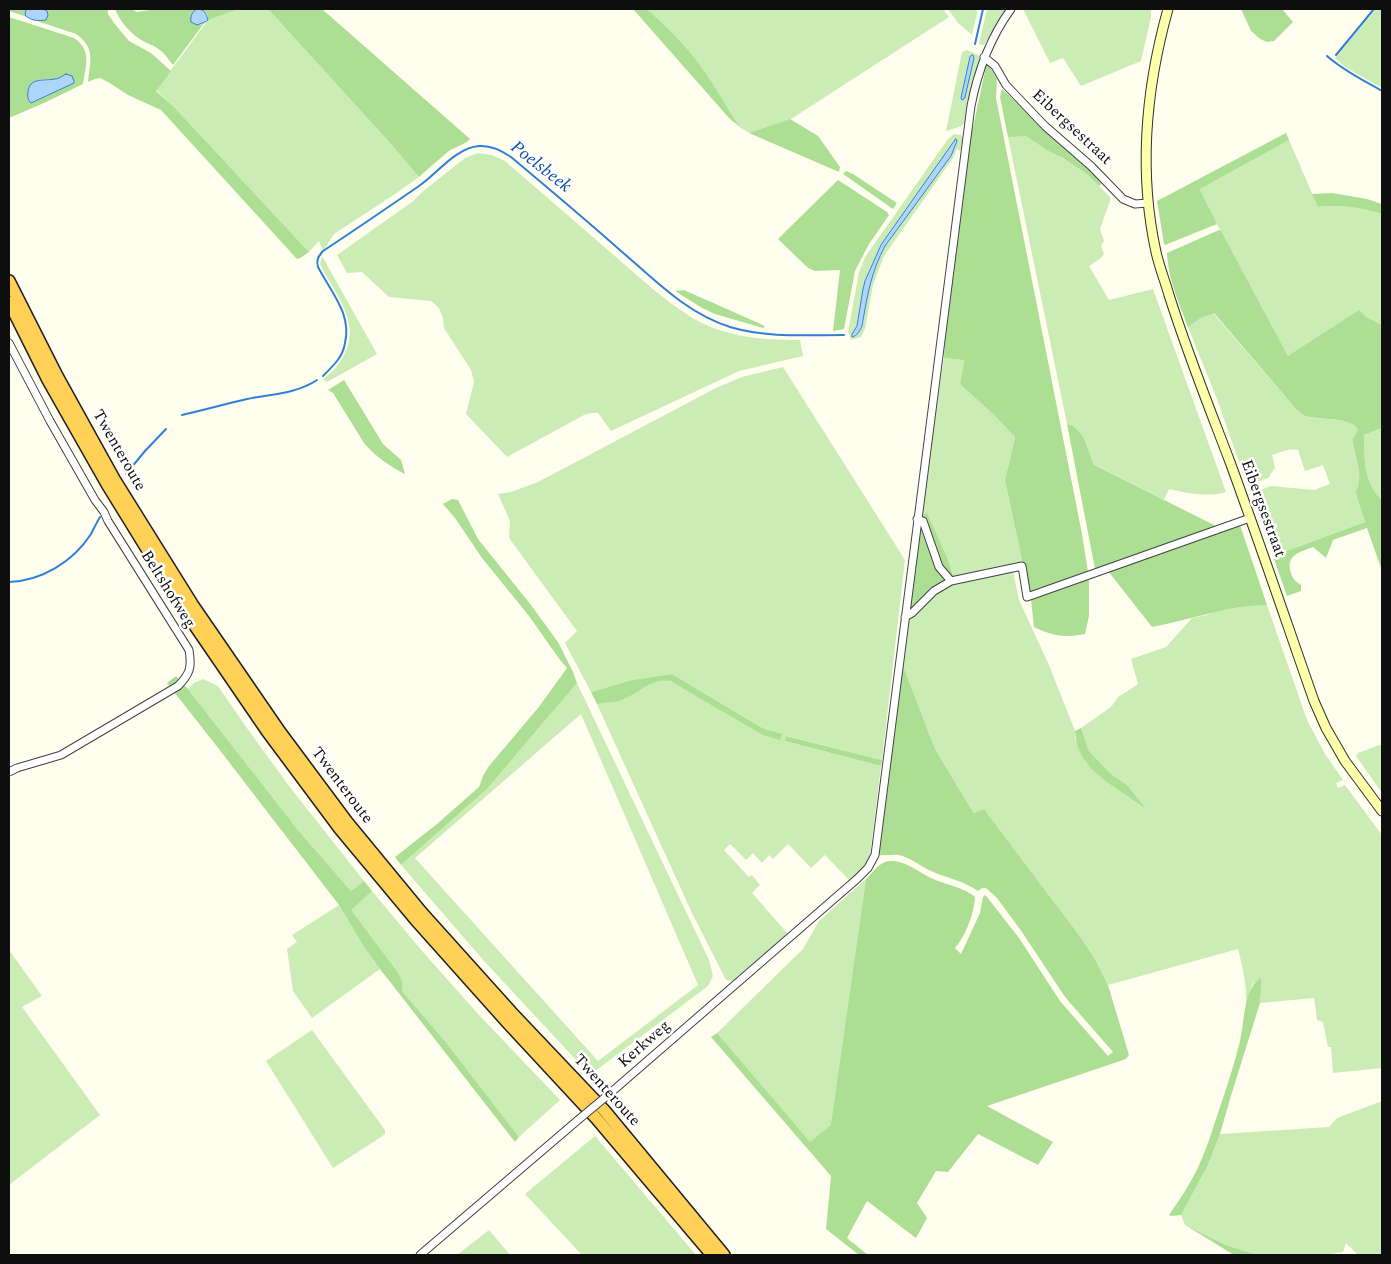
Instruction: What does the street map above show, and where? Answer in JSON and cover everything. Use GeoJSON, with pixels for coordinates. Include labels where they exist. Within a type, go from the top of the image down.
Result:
{"type":"FeatureCollection","features":[{"type":"Feature","properties":{"kind":"highway","name":"Twenteroute"},"geometry":{"type":"LineString","coordinates":[[9,282],[66,392],[124,495],[192,604],[280,732],[347,822],[422,913],[511,1012],[604,1110],[724,1255]]}},
{"type":"Feature","properties":{"kind":"highway","name":"Twenteroute"},"geometry":{"type":"LineString","coordinates":[[9,302],[48,380],[107,484],[189,617],[267,731],[340,829],[415,918],[596,1118],[712,1255]]}},
{"type":"Feature","properties":{"kind":"main road","name":"Eibergsestraat"},"geometry":{"type":"LineString","coordinates":[[1168,9],[1158,48],[1147,118],[1148,203],[1156,252],[1177,320],[1250,518],[1314,701],[1345,760],[1382,811]]}},
{"type":"Feature","properties":{"kind":"street"},"geometry":{"type":"LineString","coordinates":[[984,57],[995,34],[1011,9]]}},
{"type":"Feature","properties":{"kind":"street","name":"Eibergsestraat"},"geometry":{"type":"LineString","coordinates":[[984,57],[995,66],[1006,85],[1045,126],[1091,166],[1124,199],[1135,204],[1148,203]]}},
{"type":"Feature","properties":{"kind":"street","name":"Kerkweg"},"geometry":{"type":"LineString","coordinates":[[420,1255],[857,879],[872,861],[877,847],[971,106],[976,79],[984,57]]}},
{"type":"Feature","properties":{"kind":"street","name":"Beltshofweg"},"geometry":{"type":"LineString","coordinates":[[9,343],[50,421],[95,500],[186,646],[191,661],[187,676],[178,686],[61,755],[9,772]]}},
{"type":"Feature","properties":{"kind":"street"},"geometry":{"type":"LineString","coordinates":[[905,617],[912,613],[934,591],[951,581],[1022,566],[1027,597],[1250,518]]}},
{"type":"Feature","properties":{"kind":"street"},"geometry":{"type":"LineString","coordinates":[[918,519],[923,521],[939,568],[951,581]]}},
{"type":"Feature","properties":{"kind":"green space"},"geometry":{"type":"Polygon","coordinates":[[[9,9],[28,9],[25,15],[27,17],[9,11],[9,9]]]}},
{"type":"Feature","properties":{"kind":"green space"},"geometry":{"type":"Polygon","coordinates":[[[43,9],[108,9],[108,14],[129,41],[151,53],[171,71],[156,91],[175,108],[309,252],[297,259],[161,110],[128,95],[100,78],[88,82],[90,56],[87,45],[76,34],[31,19],[41,21],[47,11],[43,9]]]}},
{"type":"Feature","properties":{"kind":"green space"},"geometry":{"type":"Polygon","coordinates":[[[115,9],[131,9],[137,12],[157,9],[197,9],[191,15],[200,25],[205,22],[173,65],[154,46],[143,41],[130,31],[115,9]]]}},
{"type":"Feature","properties":{"kind":"green space"},"geometry":{"type":"Polygon","coordinates":[[[197,9],[239,9],[208,20],[207,14],[197,9]]]}},
{"type":"Feature","properties":{"kind":"green space"},"geometry":{"type":"Polygon","coordinates":[[[239,9],[268,9],[419,177],[334,234],[323,251],[319,241],[309,252],[156,90],[208,20],[239,9]]]}},
{"type":"Feature","properties":{"kind":"green space"},"geometry":{"type":"Polygon","coordinates":[[[268,9],[322,9],[470,139],[449,151],[419,177],[268,9]]]}},
{"type":"Feature","properties":{"kind":"green space"},"geometry":{"type":"Polygon","coordinates":[[[633,9],[647,9],[685,47],[699,63],[741,128],[729,118],[633,9]]]}},
{"type":"Feature","properties":{"kind":"green space"},"geometry":{"type":"Polygon","coordinates":[[[647,9],[943,9],[949,17],[791,119],[749,133],[741,128],[710,79],[692,55],[647,9]]]}},
{"type":"Feature","properties":{"kind":"green space"},"geometry":{"type":"Polygon","coordinates":[[[948,9],[978,9],[972,35],[958,23],[948,9]]]}},
{"type":"Feature","properties":{"kind":"green space"},"geometry":{"type":"Polygon","coordinates":[[[987,9],[1006,9],[984,45],[979,44],[987,9]]]}},
{"type":"Feature","properties":{"kind":"green space"},"geometry":{"type":"Polygon","coordinates":[[[1023,9],[1151,9],[1151,17],[1141,61],[1081,86],[1063,58],[1050,63],[1023,9]]]}},
{"type":"Feature","properties":{"kind":"green space"},"geometry":{"type":"Polygon","coordinates":[[[1241,9],[1282,9],[1293,22],[1274,41],[1267,42],[1251,31],[1241,9]]]}},
{"type":"Feature","properties":{"kind":"green space"},"geometry":{"type":"Polygon","coordinates":[[[1376,9],[1382,9],[1382,88],[1345,67],[1335,58],[1376,9]]]}},
{"type":"Feature","properties":{"kind":"green space"},"geometry":{"type":"Polygon","coordinates":[[[9,17],[74,38],[80,43],[86,53],[83,84],[9,118],[9,17]],[[74,79],[38,80],[31,103],[74,83],[74,79]]]}},
{"type":"Feature","properties":{"kind":"green space"},"geometry":{"type":"Polygon","coordinates":[[[967,50],[980,56],[980,60],[969,99],[965,122],[962,126],[946,131],[962,52],[967,50]]]}},
{"type":"Feature","properties":{"kind":"green space"},"geometry":{"type":"Polygon","coordinates":[[[987,62],[997,79],[996,98],[1088,572],[1029,593],[1005,480],[1015,437],[960,384],[964,361],[944,358],[945,333],[968,141],[973,127],[987,62]]]}},
{"type":"Feature","properties":{"kind":"green space"},"geometry":{"type":"Polygon","coordinates":[[[1002,89],[1103,182],[1099,186],[1088,175],[1026,136],[1008,137],[1000,97],[1002,89]]]}},
{"type":"Feature","properties":{"kind":"green space"},"geometry":{"type":"Polygon","coordinates":[[[790,119],[818,136],[840,167],[839,172],[749,133],[790,119]]]}},
{"type":"Feature","properties":{"kind":"green space"},"geometry":{"type":"Polygon","coordinates":[[[1286,133],[1289,140],[1200,190],[1217,224],[1164,244],[1157,201],[1286,133]]]}},
{"type":"Feature","properties":{"kind":"green space"},"geometry":{"type":"Polygon","coordinates":[[[954,134],[961,135],[963,139],[960,151],[957,149],[953,158],[884,256],[873,285],[865,329],[861,337],[851,340],[848,332],[859,272],[865,257],[948,139],[954,134]],[[956,144],[881,245],[863,289],[857,326],[853,334],[860,330],[862,326],[873,275],[885,246],[951,156],[956,144]]]}},
{"type":"Feature","properties":{"kind":"green space"},"geometry":{"type":"Polygon","coordinates":[[[1026,136],[1048,151],[1063,158],[1088,175],[1111,198],[1100,229],[1104,241],[1101,246],[1104,254],[1089,266],[1109,300],[1153,289],[1226,492],[1205,495],[1169,489],[1164,500],[1094,465],[1082,435],[1073,426],[1067,424],[1008,137],[1026,136]]]}},
{"type":"Feature","properties":{"kind":"green space"},"geometry":{"type":"Polygon","coordinates":[[[1289,140],[1318,207],[1350,207],[1382,214],[1382,325],[1365,316],[1288,356],[1200,190],[1289,140]]]}},
{"type":"Feature","properties":{"kind":"green space"},"geometry":{"type":"Polygon","coordinates":[[[478,153],[492,155],[505,161],[654,290],[688,315],[728,333],[757,338],[800,340],[803,356],[739,371],[611,431],[598,413],[584,415],[507,457],[466,414],[474,382],[471,370],[444,328],[439,308],[431,301],[389,297],[362,272],[347,273],[337,255],[412,202],[465,158],[478,153]]]}},
{"type":"Feature","properties":{"kind":"green space"},"geometry":{"type":"Polygon","coordinates":[[[846,171],[897,203],[893,209],[843,174],[846,171]]]}},
{"type":"Feature","properties":{"kind":"green space"},"geometry":{"type":"Polygon","coordinates":[[[838,180],[889,215],[869,244],[855,271],[844,329],[833,331],[840,270],[815,271],[808,268],[778,239],[838,180]]]}},
{"type":"Feature","properties":{"kind":"green space"},"geometry":{"type":"Polygon","coordinates":[[[1332,193],[1367,199],[1382,204],[1382,214],[1350,207],[1318,207],[1312,194],[1332,193]]]}},
{"type":"Feature","properties":{"kind":"green space"},"geometry":{"type":"Polygon","coordinates":[[[1219,230],[1288,356],[1359,310],[1365,316],[1382,325],[1382,428],[1364,435],[1365,462],[1368,478],[1382,501],[1382,571],[1367,528],[1333,540],[1326,558],[1313,547],[1295,555],[1290,562],[1290,567],[1293,578],[1301,585],[1301,591],[1287,596],[1273,556],[1365,522],[1356,494],[1359,474],[1352,440],[1358,430],[1355,426],[1344,421],[1310,417],[1299,412],[1214,313],[1201,318],[1188,327],[1172,282],[1167,253],[1219,230]]]}},
{"type":"Feature","properties":{"kind":"green space"},"geometry":{"type":"Polygon","coordinates":[[[322,256],[377,354],[327,382],[323,379],[336,368],[345,353],[350,329],[348,318],[338,296],[320,264],[322,256]]]}},
{"type":"Feature","properties":{"kind":"green space"},"geometry":{"type":"Polygon","coordinates":[[[684,290],[765,326],[763,328],[715,314],[675,291],[684,290]]]}},
{"type":"Feature","properties":{"kind":"green space"},"geometry":{"type":"Polygon","coordinates":[[[1213,313],[1296,409],[1310,417],[1350,423],[1358,430],[1352,440],[1360,481],[1356,494],[1365,522],[1273,556],[1251,494],[1271,486],[1314,490],[1330,484],[1323,465],[1305,471],[1298,450],[1291,450],[1272,455],[1275,468],[1268,478],[1247,485],[1217,399],[1188,327],[1201,318],[1213,313]]]}},
{"type":"Feature","properties":{"kind":"green space"},"geometry":{"type":"Polygon","coordinates":[[[944,358],[964,361],[960,384],[1015,437],[1005,480],[1023,564],[954,578],[947,557],[927,514],[921,519],[921,508],[944,358]]]}},
{"type":"Feature","properties":{"kind":"green space"},"geometry":{"type":"Polygon","coordinates":[[[783,367],[905,560],[882,760],[787,736],[785,741],[881,766],[869,863],[850,881],[825,855],[811,868],[788,844],[773,859],[769,855],[762,863],[753,853],[746,860],[730,844],[724,850],[749,877],[752,875],[760,885],[752,893],[788,934],[732,981],[726,980],[691,911],[597,704],[624,700],[645,685],[667,680],[764,729],[672,674],[632,680],[591,692],[565,643],[577,631],[509,538],[510,521],[498,494],[511,492],[538,482],[716,388],[742,377],[783,367]]]}},
{"type":"Feature","properties":{"kind":"green space"},"geometry":{"type":"Polygon","coordinates":[[[344,380],[383,444],[401,460],[405,474],[383,461],[364,443],[333,393],[328,390],[344,380]]]}},
{"type":"Feature","properties":{"kind":"green space"},"geometry":{"type":"Polygon","coordinates":[[[1067,424],[1073,426],[1082,435],[1094,465],[1216,526],[1095,569],[1067,424]]]}},
{"type":"Feature","properties":{"kind":"green space"},"geometry":{"type":"Polygon","coordinates":[[[1382,428],[1382,501],[1368,478],[1365,462],[1364,435],[1382,428]]]}},
{"type":"Feature","properties":{"kind":"green space"},"geometry":{"type":"Polygon","coordinates":[[[452,499],[458,500],[478,539],[558,642],[577,683],[487,789],[401,865],[395,857],[437,824],[479,787],[489,766],[538,708],[567,668],[443,504],[452,499]]]}},
{"type":"Feature","properties":{"kind":"green space"},"geometry":{"type":"Polygon","coordinates":[[[927,513],[947,557],[954,578],[947,574],[942,567],[921,519],[927,513]]]}},
{"type":"Feature","properties":{"kind":"green space"},"geometry":{"type":"Polygon","coordinates":[[[1240,525],[1267,605],[1238,607],[1152,627],[1108,571],[1240,525]]]}},
{"type":"Feature","properties":{"kind":"green space"},"geometry":{"type":"Polygon","coordinates":[[[920,528],[938,572],[947,582],[936,585],[910,610],[920,528]]]}},
{"type":"Feature","properties":{"kind":"green space"},"geometry":{"type":"Polygon","coordinates":[[[1013,571],[1019,600],[1049,665],[1086,763],[1144,808],[1126,784],[1111,774],[1089,751],[1081,728],[1111,707],[1118,697],[1138,684],[1131,659],[1166,647],[1192,618],[1216,611],[1267,605],[1307,720],[1325,754],[1343,780],[1336,783],[1338,788],[1345,785],[1382,835],[1382,1068],[1333,1073],[1331,1047],[1328,1047],[1323,1022],[1317,1020],[1314,998],[1260,1003],[1261,977],[1252,985],[1246,1007],[1245,984],[1238,949],[1108,985],[1095,959],[1079,935],[984,809],[973,812],[935,749],[903,666],[909,620],[936,593],[950,585],[1013,571]]]}},
{"type":"Feature","properties":{"kind":"green space"},"geometry":{"type":"Polygon","coordinates":[[[1089,578],[1089,616],[1085,634],[1059,635],[1034,627],[1031,599],[1089,578]]]}},
{"type":"Feature","properties":{"kind":"green space"},"geometry":{"type":"Polygon","coordinates":[[[903,666],[935,749],[973,812],[984,809],[1095,959],[1108,985],[1129,1055],[1126,1059],[987,1106],[1053,1142],[1038,1165],[978,1134],[948,1172],[936,1171],[917,1203],[927,1218],[916,1238],[867,1201],[847,1238],[868,1255],[859,1255],[826,1229],[831,1176],[711,1037],[717,1033],[810,1142],[831,1125],[866,879],[880,865],[890,861],[902,863],[933,879],[960,888],[975,897],[969,924],[955,948],[961,954],[980,913],[985,895],[1019,938],[1060,1001],[1108,1056],[1113,1052],[1065,997],[1022,932],[997,898],[986,888],[978,891],[961,882],[931,871],[903,856],[879,855],[903,666]]]}},
{"type":"Feature","properties":{"kind":"green space"},"geometry":{"type":"Polygon","coordinates":[[[672,674],[764,729],[782,734],[780,740],[763,735],[670,681],[651,684],[625,699],[615,702],[597,704],[591,692],[632,680],[672,674]]]}},
{"type":"Feature","properties":{"kind":"green space"},"geometry":{"type":"Polygon","coordinates":[[[176,676],[298,830],[351,891],[364,881],[372,891],[351,910],[398,973],[402,981],[402,991],[445,1041],[519,1137],[515,1142],[380,969],[362,944],[339,905],[167,683],[176,676]]]}},
{"type":"Feature","properties":{"kind":"green space"},"geometry":{"type":"Polygon","coordinates":[[[203,679],[218,686],[289,786],[364,881],[351,891],[298,830],[188,689],[194,683],[203,679]]]}},
{"type":"Feature","properties":{"kind":"green space"},"geometry":{"type":"Polygon","coordinates":[[[577,683],[709,960],[713,976],[708,986],[590,1075],[485,962],[401,865],[487,789],[577,683]],[[581,714],[415,858],[598,1061],[698,985],[581,714]]]}},
{"type":"Feature","properties":{"kind":"green space"},"geometry":{"type":"Polygon","coordinates":[[[1081,728],[1089,751],[1111,774],[1126,784],[1146,809],[1090,767],[1084,759],[1077,742],[1075,731],[1081,728]]]}},
{"type":"Feature","properties":{"kind":"green space"},"geometry":{"type":"Polygon","coordinates":[[[786,736],[882,760],[881,766],[785,741],[786,736]]]}},
{"type":"Feature","properties":{"kind":"green space"},"geometry":{"type":"Polygon","coordinates":[[[1382,744],[1382,793],[1356,756],[1358,753],[1382,744]]]}},
{"type":"Feature","properties":{"kind":"green space"},"geometry":{"type":"Polygon","coordinates":[[[866,879],[832,1125],[810,1143],[717,1033],[803,949],[819,921],[866,879]]]}},
{"type":"Feature","properties":{"kind":"green space"},"geometry":{"type":"Polygon","coordinates":[[[372,891],[479,1015],[560,1100],[519,1137],[445,1041],[402,991],[402,981],[350,910],[372,891]]]}},
{"type":"Feature","properties":{"kind":"green space"},"geometry":{"type":"Polygon","coordinates":[[[339,905],[362,944],[380,969],[312,1018],[293,991],[287,949],[297,942],[292,935],[339,905]]]}},
{"type":"Feature","properties":{"kind":"green space"},"geometry":{"type":"Polygon","coordinates":[[[9,950],[42,996],[22,1007],[100,1115],[9,1185],[9,950]]]}},
{"type":"Feature","properties":{"kind":"green space"},"geometry":{"type":"Polygon","coordinates":[[[1261,977],[1260,1003],[1220,1134],[1208,1165],[1181,1215],[1171,1216],[1169,1215],[1192,1178],[1205,1150],[1236,1057],[1248,997],[1255,983],[1261,977]]]}},
{"type":"Feature","properties":{"kind":"green space"},"geometry":{"type":"Polygon","coordinates":[[[312,1030],[385,1130],[385,1134],[381,1137],[333,1168],[266,1061],[312,1030]]]}},
{"type":"Feature","properties":{"kind":"green space"},"geometry":{"type":"Polygon","coordinates":[[[1382,1101],[1382,1255],[1358,1255],[1346,1243],[1343,1252],[1325,1255],[1257,1255],[1226,1245],[1185,1225],[1181,1215],[1208,1165],[1220,1134],[1329,1127],[1337,1118],[1382,1101]]]}},
{"type":"Feature","properties":{"kind":"green space"},"geometry":{"type":"Polygon","coordinates":[[[595,1136],[696,1255],[582,1255],[525,1194],[595,1136]]]}},
{"type":"Feature","properties":{"kind":"green space"},"geometry":{"type":"Polygon","coordinates":[[[1185,1225],[1226,1245],[1257,1255],[1234,1255],[1185,1225]]]}},
{"type":"Feature","properties":{"kind":"green space"},"geometry":{"type":"Polygon","coordinates":[[[489,1230],[510,1255],[457,1255],[489,1230]]]}},
{"type":"Feature","properties":{"kind":"water"},"geometry":{"type":"Polygon","coordinates":[[[28,9],[43,9],[47,11],[46,20],[29,18],[25,15],[28,9]]]}},
{"type":"Feature","properties":{"kind":"water"},"geometry":{"type":"Polygon","coordinates":[[[197,9],[204,12],[208,20],[197,25],[191,22],[191,20],[192,14],[197,9]]]}},
{"type":"Feature","properties":{"kind":"water"},"geometry":{"type":"Polygon","coordinates":[[[972,55],[974,58],[965,97],[962,100],[970,57],[972,55]]]}},
{"type":"Feature","properties":{"kind":"water"},"geometry":{"type":"Polygon","coordinates":[[[66,74],[72,76],[74,83],[30,102],[28,93],[31,84],[58,78],[66,74]]]}},
{"type":"Feature","properties":{"kind":"water"},"geometry":{"type":"Polygon","coordinates":[[[956,139],[957,141],[951,156],[885,246],[873,275],[862,326],[858,333],[852,337],[857,326],[865,281],[881,245],[956,139]]]}},
{"type":"Feature","properties":{"kind":"waterway","name":"Poelsbeek"},"geometry":{"type":"LineString","coordinates":[[975,44],[983,9]]}},
{"type":"Feature","properties":{"kind":"waterway"},"geometry":{"type":"LineString","coordinates":[[1336,55],[1374,9]]}},
{"type":"Feature","properties":{"kind":"waterway"},"geometry":{"type":"LineString","coordinates":[[1327,56],[1347,71],[1382,91]]}},
{"type":"Feature","properties":{"kind":"waterway","name":"Poelsbeek"},"geometry":{"type":"LineString","coordinates":[[323,376],[341,355],[345,346],[346,322],[339,304],[318,267],[317,260],[320,255],[323,251],[426,181],[454,156],[462,151],[479,146],[496,148],[511,157],[672,295],[714,321],[744,331],[758,333],[844,335]]}},
{"type":"Feature","properties":{"kind":"waterway","name":"Poelsbeek"},"geometry":{"type":"LineString","coordinates":[[182,415],[247,399],[292,391],[317,380]]}},
{"type":"Feature","properties":{"kind":"waterway","name":"Poelsbeek"},"geometry":{"type":"LineString","coordinates":[[126,474],[166,429]]}},
{"type":"Feature","properties":{"kind":"waterway","name":"Poelsbeek"},"geometry":{"type":"LineString","coordinates":[[9,582],[21,581],[44,574],[66,561],[84,544],[100,517]]}}]}
